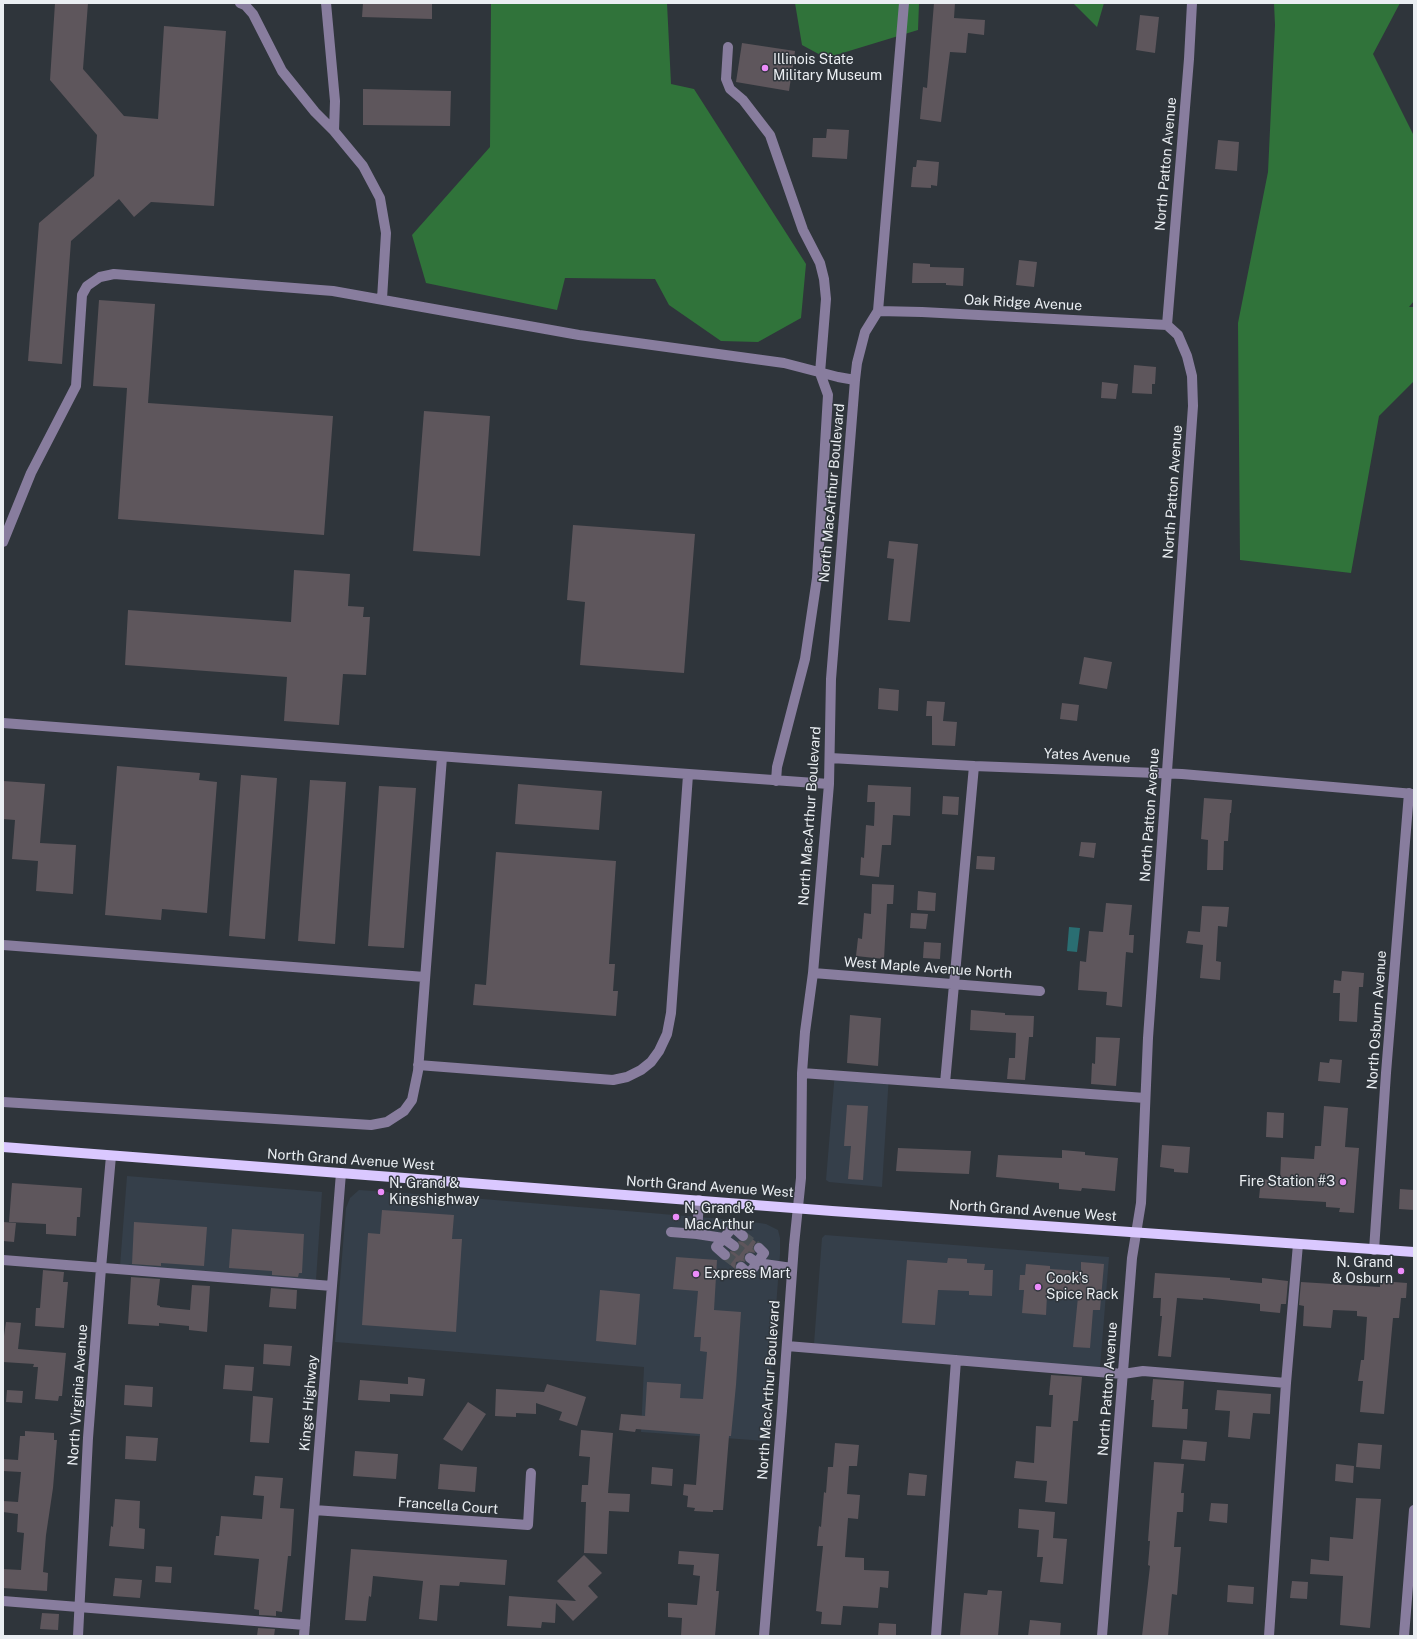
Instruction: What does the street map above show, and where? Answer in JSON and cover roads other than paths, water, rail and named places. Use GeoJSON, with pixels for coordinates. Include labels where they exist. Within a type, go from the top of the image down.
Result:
{"type":"FeatureCollection","features":[{"type":"Feature","properties":{"kind":"main road","name":"North Grand Avenue West"},"geometry":{"type":"LineString","coordinates":[[3,1147],[798,1208],[1414,1252]]}},
{"type":"Feature","properties":{"kind":"street"},"geometry":{"type":"LineString","coordinates":[[240,3],[245,5],[253,14],[282,71],[315,112],[363,166],[380,198],[386,233],[382,299]]}},
{"type":"Feature","properties":{"kind":"street"},"geometry":{"type":"LineString","coordinates":[[326,3],[335,101],[334,132]]}},
{"type":"Feature","properties":{"kind":"street","name":"North MacArthur Boulevard"},"geometry":{"type":"LineString","coordinates":[[764,1636],[803,1143],[802,1073],[805,1032],[813,973],[829,784],[832,672],[855,380],[857,363],[865,332],[878,311],[904,3]]}},
{"type":"Feature","properties":{"kind":"street","name":"North Patton Avenue"},"geometry":{"type":"LineString","coordinates":[[1102,1636],[1132,1258],[1141,1203],[1145,1098],[1166,774],[1193,406],[1192,376],[1187,356],[1178,335],[1167,325],[1189,59],[1192,3]]}},
{"type":"Feature","properties":{"kind":"street"},"geometry":{"type":"LineString","coordinates":[[728,47],[726,80],[730,88],[743,100],[770,135],[803,230],[820,263],[824,279],[826,299],[820,373],[828,395],[817,578],[805,659],[777,767],[776,781]]}},
{"type":"Feature","properties":{"kind":"street"},"geometry":{"type":"LineString","coordinates":[[3,542],[31,473],[76,386],[82,295],[87,286],[100,277],[114,274],[321,290],[382,299],[579,335],[784,363],[820,373],[855,380]]}},
{"type":"Feature","properties":{"kind":"street","name":"Oak Ridge Avenue"},"geometry":{"type":"LineString","coordinates":[[878,311],[1167,325]]}},
{"type":"Feature","properties":{"kind":"street"},"geometry":{"type":"LineString","coordinates":[[3,722],[442,757],[829,784]]}},
{"type":"Feature","properties":{"kind":"street"},"geometry":{"type":"LineString","coordinates":[[3,1102],[371,1125],[387,1122],[404,1112],[412,1100],[416,1086],[442,757]]}},
{"type":"Feature","properties":{"kind":"street","name":"Yates Avenue"},"geometry":{"type":"LineString","coordinates":[[830,758],[1166,774],[1411,794]]}},
{"type":"Feature","properties":{"kind":"street"},"geometry":{"type":"LineString","coordinates":[[945,1083],[974,766]]}},
{"type":"Feature","properties":{"kind":"street"},"geometry":{"type":"LineString","coordinates":[[418,1065],[613,1080],[627,1077],[641,1070],[651,1062],[659,1051],[667,1034],[671,1013],[688,775]]}},
{"type":"Feature","properties":{"kind":"street","name":"North Osburn Avenue"},"geometry":{"type":"LineString","coordinates":[[1374,1250],[1386,1081],[1411,794]]}},
{"type":"Feature","properties":{"kind":"street"},"geometry":{"type":"LineString","coordinates":[[3,945],[425,978]]}},
{"type":"Feature","properties":{"kind":"street","name":"West Maple Avenue North"},"geometry":{"type":"LineString","coordinates":[[813,973],[1040,990]]}},
{"type":"Feature","properties":{"kind":"street"},"geometry":{"type":"LineString","coordinates":[[802,1073],[1145,1098]]}},
{"type":"Feature","properties":{"kind":"street","name":"North Virginia Avenue"},"geometry":{"type":"LineString","coordinates":[[78,1636],[88,1438],[111,1156]]}},
{"type":"Feature","properties":{"kind":"street","name":"Kings Highway"},"geometry":{"type":"LineString","coordinates":[[304,1636],[341,1173]]}},
{"type":"Feature","properties":{"kind":"street"},"geometry":{"type":"LineString","coordinates":[[697,1234],[699,1200]]}},
{"type":"Feature","properties":{"kind":"street"},"geometry":{"type":"LineString","coordinates":[[726,1255],[716,1247],[732,1227],[743,1236]]}},
{"type":"Feature","properties":{"kind":"street"},"geometry":{"type":"LineString","coordinates":[[671,1232],[723,1238],[734,1246]]}},
{"type":"Feature","properties":{"kind":"street"},"geometry":{"type":"LineString","coordinates":[[1269,1636],[1286,1383],[1298,1244]]}},
{"type":"Feature","properties":{"kind":"street"},"geometry":{"type":"LineString","coordinates":[[741,1267],[749,1274],[753,1261],[764,1253],[759,1248]]}},
{"type":"Feature","properties":{"kind":"street"},"geometry":{"type":"LineString","coordinates":[[3,1260],[332,1286]]}},
{"type":"Feature","properties":{"kind":"street"},"geometry":{"type":"LineString","coordinates":[[753,1261],[792,1268]]}},
{"type":"Feature","properties":{"kind":"street"},"geometry":{"type":"LineString","coordinates":[[787,1346],[1123,1374],[1143,1371],[1286,1383]]}},
{"type":"Feature","properties":{"kind":"street"},"geometry":{"type":"LineString","coordinates":[[936,1636],[956,1360]]}},
{"type":"Feature","properties":{"kind":"street","name":"Francella Court"},"geometry":{"type":"LineString","coordinates":[[314,1510],[528,1525],[531,1473]]}},
{"type":"Feature","properties":{"kind":"street"},"geometry":{"type":"LineString","coordinates":[[1404,1636],[1414,1510]]}},
{"type":"Feature","properties":{"kind":"street"},"geometry":{"type":"LineString","coordinates":[[3,1601],[305,1625]]}},
{"type":"Feature","properties":{"kind":"water"},"geometry":{"type":"Polygon","coordinates":[[[1069,927],[1080,928],[1077,952],[1067,951],[1069,927]]]}},
{"type":"Feature","properties":{"kind":"tunnel"},"geometry":{"type":"LineString","coordinates":[[743,1236],[759,1248]]}},
{"type":"Feature","properties":{"kind":"tunnel"},"geometry":{"type":"LineString","coordinates":[[734,1246],[750,1258]]}},
{"type":"Feature","properties":{"kind":"tunnel"},"geometry":{"type":"LineString","coordinates":[[725,1255],[741,1267]]}},
{"type":"Feature","properties":{"kind":"place","name":"Illinois State Military Museum"},"geometry":{"type":"Point","coordinates":[765,68]}},
{"type":"Feature","properties":{"kind":"place","name":"Fire Station #3"},"geometry":{"type":"Point","coordinates":[1343,1182]}},
{"type":"Feature","properties":{"kind":"place","name":"N. Grand & Kingshighway"},"geometry":{"type":"Point","coordinates":[381,1192]}},
{"type":"Feature","properties":{"kind":"place","name":"N. Grand & MacArthur"},"geometry":{"type":"Point","coordinates":[676,1217]}},
{"type":"Feature","properties":{"kind":"place","name":"N. Grand & Osburn"},"geometry":{"type":"Point","coordinates":[1401,1271]}},
{"type":"Feature","properties":{"kind":"place","name":"Express Mart"},"geometry":{"type":"Point","coordinates":[696,1274]}},
{"type":"Feature","properties":{"kind":"place","name":"Cook's Spice Rack"},"geometry":{"type":"Point","coordinates":[1038,1287]}}]}
